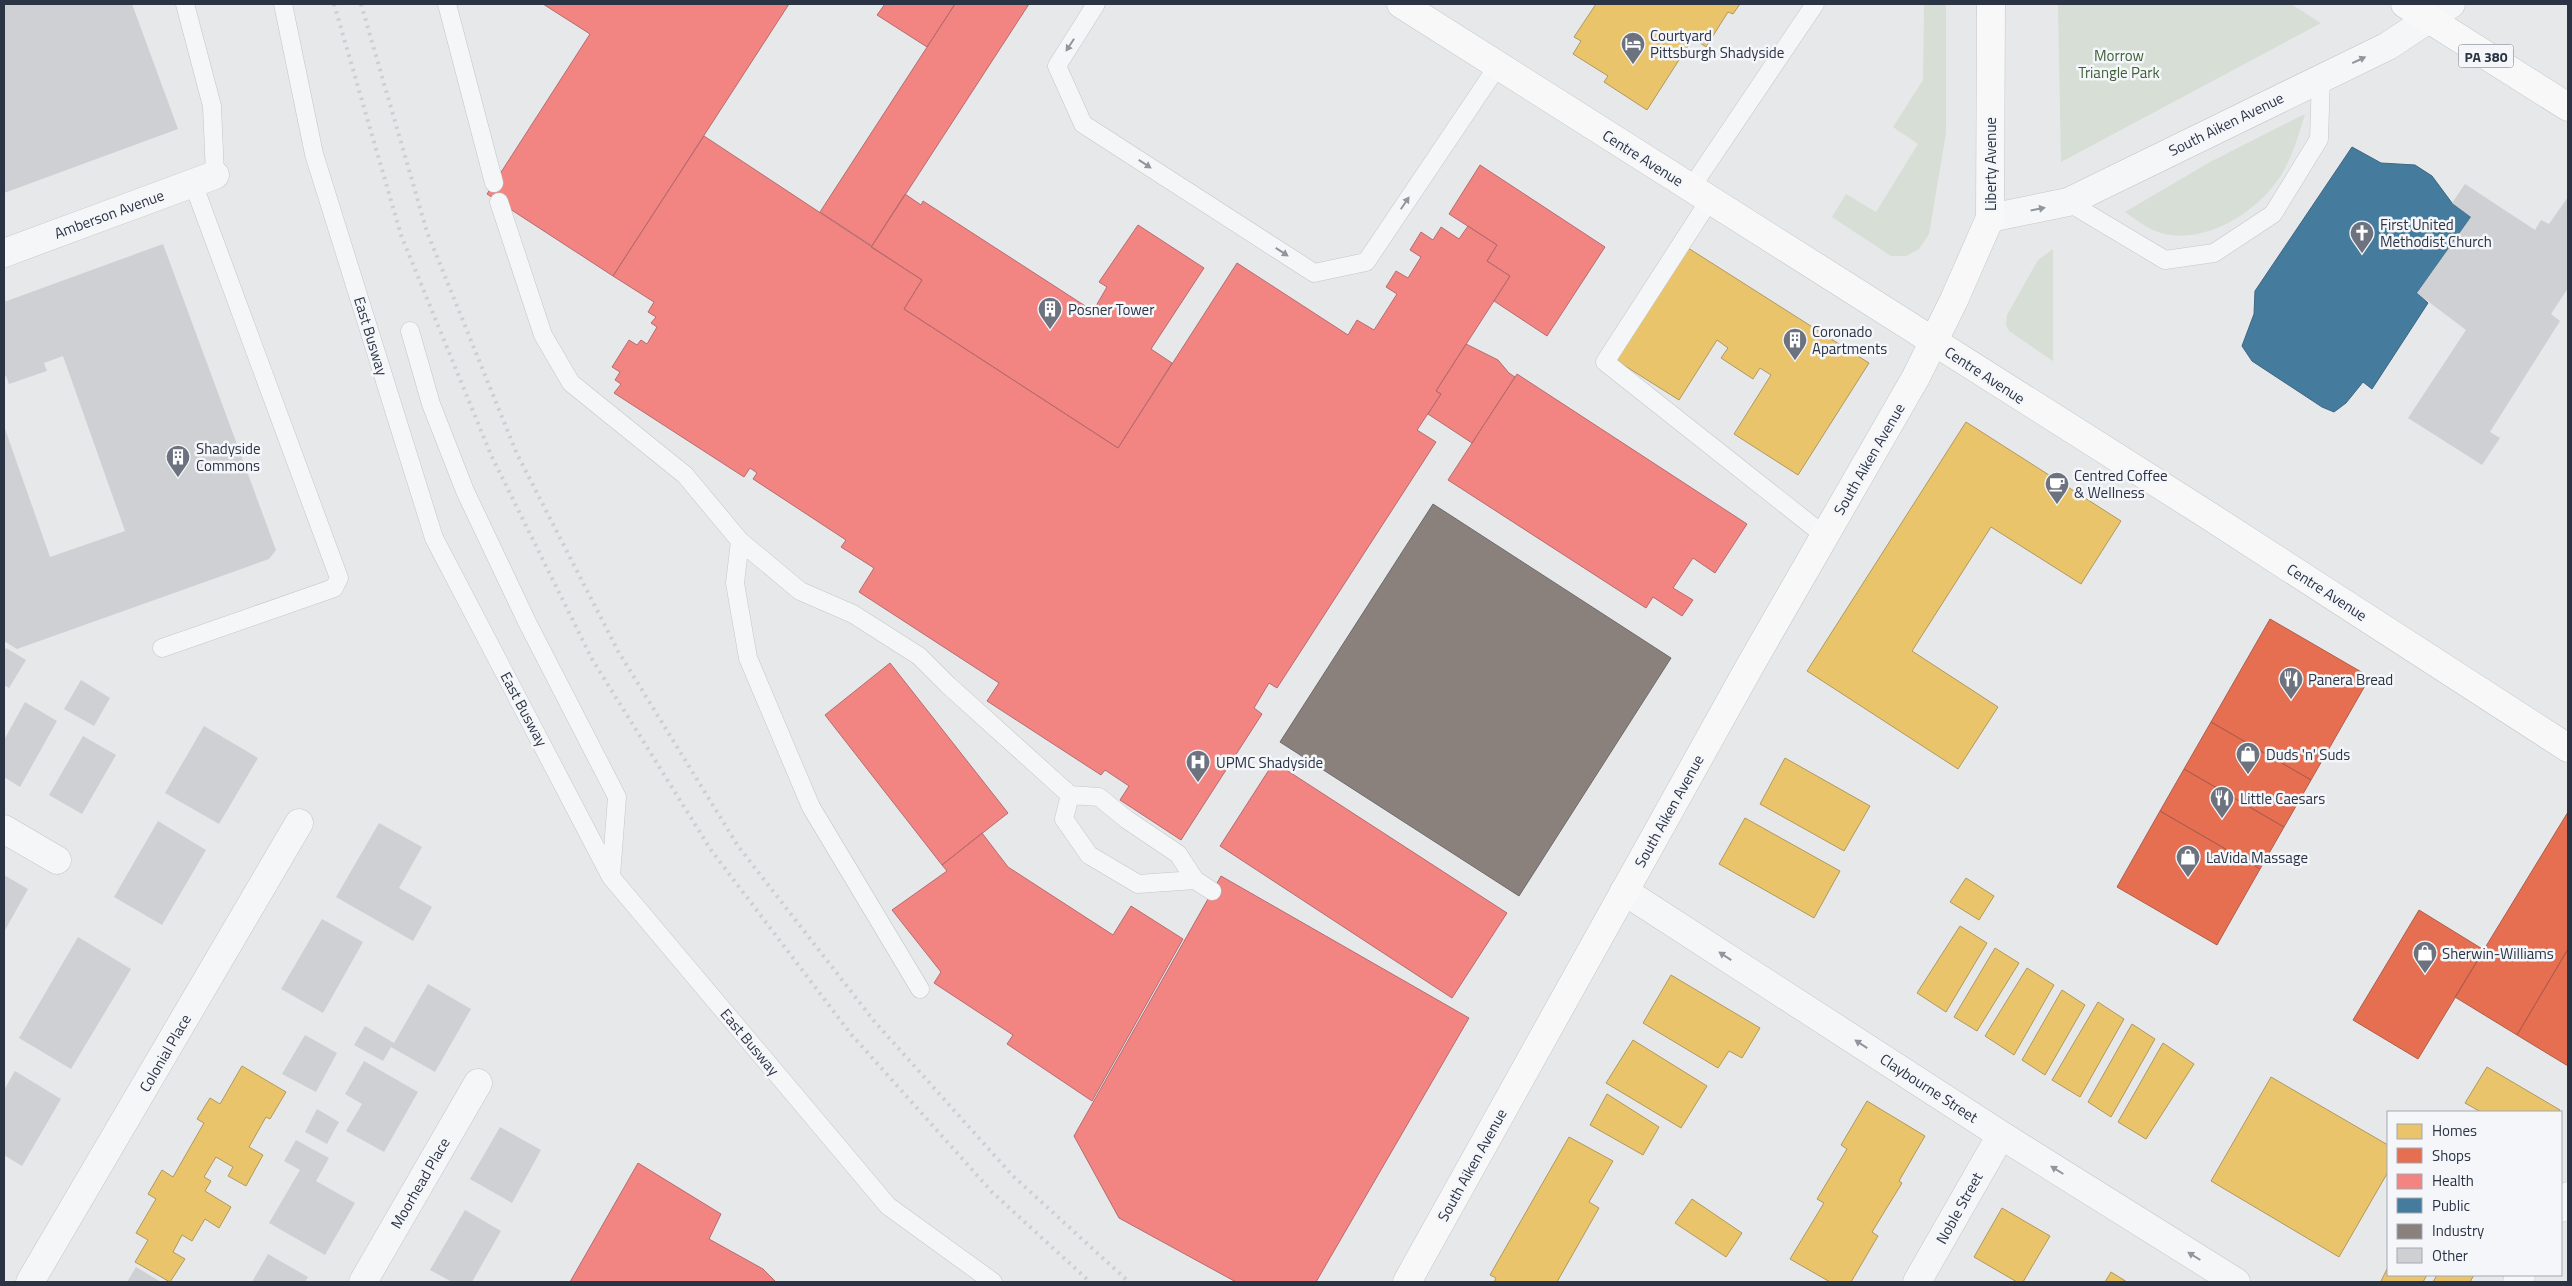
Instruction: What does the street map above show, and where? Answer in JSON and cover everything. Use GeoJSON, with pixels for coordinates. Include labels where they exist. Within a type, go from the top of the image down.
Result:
{"type":"FeatureCollection","features":[{"type":"Feature","properties":{"kind":"main road","name":"Centre Avenue"},"geometry":{"type":"LineString","coordinates":[[1401,4],[1497,67],[2444,666],[2568,748]]}},
{"type":"Feature","properties":{"kind":"main road","name":"Liberty Avenue"},"geometry":{"type":"LineString","coordinates":[[1934,342],[1990,218],[1991,4]]}},
{"type":"Feature","properties":{"kind":"main road","name":"PA 380"},"geometry":{"type":"LineString","coordinates":[[2405,4],[2568,108]]}},
{"type":"Feature","properties":{"kind":"main road","name":"South Aiken Avenue"},"geometry":{"type":"LineString","coordinates":[[1407,1282],[1624,891],[1934,342]]}},
{"type":"Feature","properties":{"kind":"street","name":"South Aiken Avenue"},"geometry":{"type":"LineString","coordinates":[[1990,218],[2068,202],[2388,46],[2452,4]]}},
{"type":"Feature","properties":{"kind":"street","name":"Amberson Avenue"},"geometry":{"type":"LineString","coordinates":[[4,253],[204,179]]}},
{"type":"Feature","properties":{"kind":"street","name":"Colonial Place"},"geometry":{"type":"LineString","coordinates":[[30,1282],[299,824]]}},
{"type":"Feature","properties":{"kind":"street"},"geometry":{"type":"LineString","coordinates":[[4,829],[57,860]]}},
{"type":"Feature","properties":{"kind":"street","name":"Claybourne Street"},"geometry":{"type":"LineString","coordinates":[[1624,891],[2001,1135],[2236,1282]]}},
{"type":"Feature","properties":{"kind":"street","name":"Moorhead Place"},"geometry":{"type":"LineString","coordinates":[[363,1282],[478,1083]]}},
{"type":"Feature","properties":{"kind":"street","name":"Noble Street"},"geometry":{"type":"LineString","coordinates":[[1917,1282],[2001,1135]]}},
{"type":"Feature","properties":{"kind":"lane"},"geometry":{"type":"LineString","coordinates":[[162,648],[334,588],[339,578],[204,179],[212,106],[185,4]]}},
{"type":"Feature","properties":{"kind":"lane","name":"East Busway"},"geometry":{"type":"LineString","coordinates":[[283,4],[314,154],[434,538],[611,877],[888,1206],[993,1282]]}},
{"type":"Feature","properties":{"kind":"lane"},"geometry":{"type":"LineString","coordinates":[[447,4],[494,183]]}},
{"type":"Feature","properties":{"kind":"lane"},"geometry":{"type":"LineString","coordinates":[[1096,4],[1057,66],[1083,124],[1314,273],[1366,262],[1497,67]]}},
{"type":"Feature","properties":{"kind":"lane"},"geometry":{"type":"LineString","coordinates":[[1815,4],[1700,194],[1605,362],[1825,536]]}},
{"type":"Feature","properties":{"kind":"lane"},"geometry":{"type":"LineString","coordinates":[[2068,202],[2165,260],[2214,252],[2273,214],[2319,140],[2321,78]]}},
{"type":"Feature","properties":{"kind":"lane"},"geometry":{"type":"LineString","coordinates":[[499,202],[544,334],[571,383],[685,475],[740,541],[800,591],[854,614],[919,656],[948,686],[1070,795],[1099,797],[1126,819],[1178,854],[1195,880],[1212,891]]}},
{"type":"Feature","properties":{"kind":"lane"},"geometry":{"type":"LineString","coordinates":[[410,331],[431,404],[466,491],[528,624],[617,796],[611,877]]}},
{"type":"Feature","properties":{"kind":"lane"},"geometry":{"type":"LineString","coordinates":[[740,541],[735,583],[748,658],[811,807],[920,989]]}},
{"type":"Feature","properties":{"kind":"lane"},"geometry":{"type":"LineString","coordinates":[[1070,795],[1064,819],[1088,855],[1138,884],[1195,880]]}},
{"type":"Feature","properties":{"kind":"green space"},"geometry":{"type":"Polygon","coordinates":[[[1924,4],[1946,4],[1946,133],[1929,234],[1919,249],[1906,256],[1891,256],[1832,217],[1846,194],[1876,212],[1918,144],[1893,127],[1923,80],[1924,4]]]}},
{"type":"Feature","properties":{"kind":"green space","name":"Morrow Triangle Park"},"geometry":{"type":"Polygon","coordinates":[[[2058,4],[2291,4],[2321,23],[2061,162],[2058,4]]]}},
{"type":"Feature","properties":{"kind":"green space"},"geometry":{"type":"Polygon","coordinates":[[[2305,114],[2290,158],[2283,172],[2261,199],[2231,222],[2196,234],[2178,236],[2156,231],[2125,212],[2210,162],[2305,114]]]}},
{"type":"Feature","properties":{"kind":"green space"},"geometry":{"type":"Polygon","coordinates":[[[2053,249],[2053,361],[2009,331],[2006,325],[2007,315],[2038,260],[2053,249]]]}},
{"type":"Feature","properties":{"kind":"building: Homes","name":"Courtyard Pittsburgh Shadyside"},"geometry":{"type":"Polygon","coordinates":[[[1596,4],[1740,4],[1733,14],[1728,12],[1706,47],[1693,38],[1647,110],[1604,82],[1608,76],[1573,54],[1581,41],[1574,37],[1596,4]]]}},
{"type":"Feature","properties":{"kind":"building: Homes","name":"Coronado Apartments"},"geometry":{"type":"Polygon","coordinates":[[[1685,246],[1869,363],[1798,475],[1734,434],[1771,375],[1760,368],[1753,379],[1721,358],[1728,348],[1717,340],[1679,400],[1614,359],[1685,246]]]}},
{"type":"Feature","properties":{"kind":"building: Homes"},"geometry":{"type":"Polygon","coordinates":[[[1966,422],[2121,521],[2081,584],[1991,527],[1912,651],[1998,707],[1958,769],[1807,671],[1966,422]]]}},
{"type":"Feature","properties":{"kind":"building: Homes"},"geometry":{"type":"Polygon","coordinates":[[[1785,758],[1870,806],[1844,851],[1760,804],[1785,758]]]}},
{"type":"Feature","properties":{"kind":"building: Homes"},"geometry":{"type":"Polygon","coordinates":[[[1745,818],[1840,871],[1814,918],[1719,864],[1745,818]]]}},
{"type":"Feature","properties":{"kind":"building: Homes"},"geometry":{"type":"Polygon","coordinates":[[[1966,878],[1994,896],[1979,920],[1950,902],[1966,878]]]}},
{"type":"Feature","properties":{"kind":"building: Homes"},"geometry":{"type":"Polygon","coordinates":[[[1960,926],[1987,943],[1946,1012],[1917,993],[1960,926]]]}},
{"type":"Feature","properties":{"kind":"building: Homes"},"geometry":{"type":"Polygon","coordinates":[[[1995,948],[2019,963],[1977,1031],[1954,1017],[1995,948]]]}},
{"type":"Feature","properties":{"kind":"building: Homes"},"geometry":{"type":"Polygon","coordinates":[[[2027,968],[2054,985],[2014,1055],[1985,1036],[2027,968]]]}},
{"type":"Feature","properties":{"kind":"building: Homes"},"geometry":{"type":"Polygon","coordinates":[[[1671,975],[1760,1028],[1742,1058],[1729,1051],[1718,1068],[1643,1023],[1671,975]]]}},
{"type":"Feature","properties":{"kind":"building: Homes"},"geometry":{"type":"Polygon","coordinates":[[[2062,990],[2085,1005],[2045,1075],[2022,1060],[2062,990]]]}},
{"type":"Feature","properties":{"kind":"building: Homes"},"geometry":{"type":"Polygon","coordinates":[[[2098,1002],[2124,1019],[2080,1097],[2052,1080],[2098,1002]]]}},
{"type":"Feature","properties":{"kind":"building: Homes"},"geometry":{"type":"Polygon","coordinates":[[[2132,1024],[2155,1039],[2111,1117],[2088,1102],[2132,1024]]]}},
{"type":"Feature","properties":{"kind":"building: Homes"},"geometry":{"type":"Polygon","coordinates":[[[1633,1040],[1707,1086],[1681,1128],[1606,1083],[1633,1040]]]}},
{"type":"Feature","properties":{"kind":"building: Homes"},"geometry":{"type":"Polygon","coordinates":[[[2163,1043],[2194,1064],[2146,1139],[2118,1122],[2163,1043]]]}},
{"type":"Feature","properties":{"kind":"building: Homes"},"geometry":{"type":"Polygon","coordinates":[[[242,1066],[286,1092],[270,1119],[266,1117],[249,1147],[263,1155],[246,1186],[228,1176],[233,1167],[216,1157],[204,1177],[211,1181],[205,1191],[231,1207],[219,1228],[205,1219],[192,1241],[182,1235],[173,1252],[185,1259],[170,1282],[135,1262],[148,1240],[136,1233],[156,1199],[148,1194],[162,1170],[173,1177],[204,1123],[197,1119],[210,1098],[220,1104],[242,1066]]]}},
{"type":"Feature","properties":{"kind":"building: Homes"},"geometry":{"type":"Polygon","coordinates":[[[2487,1067],[2560,1110],[2479,1111],[2465,1103],[2487,1067]]]}},
{"type":"Feature","properties":{"kind":"building: Homes"},"geometry":{"type":"Polygon","coordinates":[[[2271,1077],[2387,1144],[2387,1174],[2339,1257],[2211,1181],[2271,1077]]]}},
{"type":"Feature","properties":{"kind":"building: Homes"},"geometry":{"type":"Polygon","coordinates":[[[1607,1094],[1659,1127],[1643,1155],[1590,1125],[1607,1094]]]}},
{"type":"Feature","properties":{"kind":"building: Homes"},"geometry":{"type":"Polygon","coordinates":[[[1867,1101],[1925,1136],[1899,1181],[1902,1183],[1872,1232],[1878,1236],[1851,1282],[1830,1282],[1790,1259],[1824,1203],[1817,1199],[1847,1149],[1841,1145],[1867,1101]]]}},
{"type":"Feature","properties":{"kind":"building: Homes"},"geometry":{"type":"Polygon","coordinates":[[[1569,1137],[1613,1161],[1589,1202],[1599,1208],[1557,1282],[1494,1282],[1496,1278],[1490,1275],[1569,1137]]]}},
{"type":"Feature","properties":{"kind":"building: Homes"},"geometry":{"type":"Polygon","coordinates":[[[1692,1199],[1742,1233],[1726,1257],[1675,1223],[1692,1199]]]}},
{"type":"Feature","properties":{"kind":"building: Homes"},"geometry":{"type":"Polygon","coordinates":[[[2002,1208],[2050,1236],[2023,1282],[2017,1282],[1974,1257],[2002,1208]]]}},
{"type":"Feature","properties":{"kind":"building: Homes"},"geometry":{"type":"Polygon","coordinates":[[[2387,1269],[2387,1276],[2426,1276],[2423,1282],[2381,1281],[2387,1269]]]}},
{"type":"Feature","properties":{"kind":"building: Homes"},"geometry":{"type":"Polygon","coordinates":[[[2111,1272],[2127,1282],[2105,1282],[2111,1272]]]}},
{"type":"Feature","properties":{"kind":"building: Homes"},"geometry":{"type":"Polygon","coordinates":[[[2436,1276],[2473,1276],[2470,1282],[2433,1282],[2436,1276]]]}},
{"type":"Feature","properties":{"kind":"building: Shops","name":"Panera Bread"},"geometry":{"type":"Polygon","coordinates":[[[2270,619],[2370,677],[2311,780],[2211,722],[2270,619]]]}},
{"type":"Feature","properties":{"kind":"building: Shops","name":"Duds 'n' Suds"},"geometry":{"type":"Polygon","coordinates":[[[2211,722],[2311,780],[2284,827],[2184,769],[2211,722]]]}},
{"type":"Feature","properties":{"kind":"building: Shops","name":"Little Caesars"},"geometry":{"type":"Polygon","coordinates":[[[2184,769],[2284,827],[2260,869],[2160,811],[2184,769]]]}},
{"type":"Feature","properties":{"kind":"building: Shops","name":"LaVida Massage"},"geometry":{"type":"Polygon","coordinates":[[[2160,811],[2260,869],[2217,945],[2117,887],[2160,811]]]}},
{"type":"Feature","properties":{"kind":"building: Shops"},"geometry":{"type":"Polygon","coordinates":[[[2568,812],[2568,949],[2517,1035],[2455,997],[2568,812]]]}},
{"type":"Feature","properties":{"kind":"building: Shops","name":"Sherwin-Williams"},"geometry":{"type":"Polygon","coordinates":[[[2419,910],[2484,950],[2418,1059],[2353,1020],[2419,910]]]}},
{"type":"Feature","properties":{"kind":"building: Shops"},"geometry":{"type":"Polygon","coordinates":[[[2568,949],[2568,1066],[2517,1035],[2568,949]]]}},
{"type":"Feature","properties":{"kind":"building: Health"},"geometry":{"type":"Polygon","coordinates":[[[543,4],[789,4],[613,276],[487,194],[590,34],[543,4]]]}},
{"type":"Feature","properties":{"kind":"building: Health"},"geometry":{"type":"Polygon","coordinates":[[[885,4],[955,4],[927,47],[877,15],[885,4]]]}},
{"type":"Feature","properties":{"kind":"building: Health"},"geometry":{"type":"Polygon","coordinates":[[[955,4],[1029,4],[872,246],[820,212],[955,4]]]}},
{"type":"Feature","properties":{"kind":"building: Health"},"geometry":{"type":"Polygon","coordinates":[[[704,136],[922,280],[904,309],[1118,448],[1237,263],[1348,335],[1357,320],[1374,330],[1397,294],[1386,287],[1396,271],[1408,278],[1421,257],[1410,250],[1421,232],[1433,240],[1441,227],[1459,239],[1468,226],[1497,245],[1487,261],[1510,276],[1436,391],[1441,394],[1417,430],[1436,442],[1277,688],[1269,683],[1254,708],[1262,714],[1181,840],[1120,800],[1129,786],[1105,770],[1101,775],[987,701],[999,683],[859,592],[874,568],[841,547],[846,540],[753,479],[757,473],[750,468],[744,477],[614,393],[621,384],[615,380],[620,372],[612,367],[629,340],[637,345],[641,340],[647,344],[657,327],[651,323],[656,317],[648,312],[654,302],[613,276],[704,136]]]}},
{"type":"Feature","properties":{"kind":"building: Health"},"geometry":{"type":"Polygon","coordinates":[[[1480,165],[1605,247],[1547,336],[1494,301],[1510,276],[1487,261],[1497,245],[1449,214],[1480,165]]]}},
{"type":"Feature","properties":{"kind":"building: Health","name":"Posner Tower"},"geometry":{"type":"Polygon","coordinates":[[[905,194],[921,205],[923,201],[1093,311],[1107,287],[1099,282],[1138,225],[1204,268],[1151,349],[1172,363],[1118,448],[904,309],[922,280],[871,247],[905,194]]]}},
{"type":"Feature","properties":{"kind":"building: Health"},"geometry":{"type":"Polygon","coordinates":[[[1466,344],[1498,360],[1515,377],[1472,443],[1428,414],[1441,394],[1436,391],[1466,344]]]}},
{"type":"Feature","properties":{"kind":"building: Health"},"geometry":{"type":"Polygon","coordinates":[[[1517,374],[1747,524],[1715,573],[1693,558],[1673,588],[1693,600],[1682,616],[1653,597],[1646,608],[1448,480],[1517,374]]]}},
{"type":"Feature","properties":{"kind":"building: Health"},"geometry":{"type":"Polygon","coordinates":[[[890,663],[1008,813],[942,865],[825,715],[890,663]]]}},
{"type":"Feature","properties":{"kind":"building: Health"},"geometry":{"type":"Polygon","coordinates":[[[1274,762],[1507,913],[1452,998],[1220,846],[1274,762]]]}},
{"type":"Feature","properties":{"kind":"building: Health"},"geometry":{"type":"Polygon","coordinates":[[[982,833],[1008,867],[1113,935],[1131,906],[1183,939],[1092,1101],[1007,1044],[1013,1035],[934,983],[941,972],[892,910],[947,871],[942,865],[982,833]]]}},
{"type":"Feature","properties":{"kind":"building: Health"},"geometry":{"type":"Polygon","coordinates":[[[1221,876],[1469,1018],[1316,1282],[1236,1282],[1119,1218],[1074,1136],[1221,876]]]}},
{"type":"Feature","properties":{"kind":"building: Health"},"geometry":{"type":"Polygon","coordinates":[[[638,1163],[721,1214],[709,1239],[763,1269],[776,1282],[570,1282],[638,1163]]]}},
{"type":"Feature","properties":{"kind":"building: Public","name":"First United Methodist Church"},"geometry":{"type":"Polygon","coordinates":[[[2352,147],[2381,163],[2415,165],[2432,176],[2452,203],[2471,217],[2417,293],[2428,303],[2372,389],[2363,382],[2346,403],[2334,412],[2322,407],[2252,361],[2242,346],[2254,314],[2255,291],[2352,147]]]}},
{"type":"Feature","properties":{"kind":"building: Industry"},"geometry":{"type":"Polygon","coordinates":[[[1433,504],[1671,658],[1519,896],[1280,742],[1433,504]]]}},
{"type":"Feature","properties":{"kind":"building: Other"},"geometry":{"type":"Polygon","coordinates":[[[4,4],[132,4],[178,129],[4,193],[4,4]]]}},
{"type":"Feature","properties":{"kind":"building: Other"},"geometry":{"type":"Polygon","coordinates":[[[2465,184],[2535,230],[2541,220],[2549,224],[2568,197],[2568,288],[2551,314],[2560,321],[2490,432],[2500,438],[2482,465],[2408,418],[2466,330],[2417,293],[2471,217],[2452,203],[2465,184]]]}},
{"type":"Feature","properties":{"kind":"building: Other","name":"Shadyside Commons"},"geometry":{"type":"Polygon","coordinates":[[[163,244],[276,550],[269,559],[17,649],[4,641],[4,426],[50,557],[125,531],[63,356],[44,363],[47,371],[9,384],[6,376],[4,377],[4,302],[163,244]]]}},
{"type":"Feature","properties":{"kind":"building: Other"},"geometry":{"type":"Polygon","coordinates":[[[6,648],[26,660],[9,688],[4,685],[4,653],[6,648]]]}},
{"type":"Feature","properties":{"kind":"building: Other"},"geometry":{"type":"Polygon","coordinates":[[[81,680],[110,698],[94,726],[64,709],[81,680]]]}},
{"type":"Feature","properties":{"kind":"building: Other"},"geometry":{"type":"Polygon","coordinates":[[[25,702],[57,721],[20,787],[4,777],[4,740],[25,702]]]}},
{"type":"Feature","properties":{"kind":"building: Other"},"geometry":{"type":"Polygon","coordinates":[[[204,726],[258,758],[219,824],[165,793],[204,726]]]}},
{"type":"Feature","properties":{"kind":"building: Other"},"geometry":{"type":"Polygon","coordinates":[[[83,736],[116,755],[82,814],[49,795],[83,736]]]}},
{"type":"Feature","properties":{"kind":"building: Other"},"geometry":{"type":"Polygon","coordinates":[[[158,821],[206,850],[162,925],[114,897],[158,821]]]}},
{"type":"Feature","properties":{"kind":"building: Other"},"geometry":{"type":"Polygon","coordinates":[[[379,823],[422,847],[399,888],[432,907],[413,941],[336,897],[379,823]]]}},
{"type":"Feature","properties":{"kind":"building: Other"},"geometry":{"type":"Polygon","coordinates":[[[4,875],[28,889],[4,932],[4,875]]]}},
{"type":"Feature","properties":{"kind":"building: Other"},"geometry":{"type":"Polygon","coordinates":[[[322,919],[363,942],[323,1013],[281,989],[322,919]]]}},
{"type":"Feature","properties":{"kind":"building: Other"},"geometry":{"type":"Polygon","coordinates":[[[78,937],[131,969],[71,1069],[19,1038],[78,937]]]}},
{"type":"Feature","properties":{"kind":"building: Other"},"geometry":{"type":"Polygon","coordinates":[[[428,984],[471,1009],[435,1072],[391,1047],[383,1061],[354,1045],[365,1026],[394,1043],[428,984]]]}},
{"type":"Feature","properties":{"kind":"building: Other"},"geometry":{"type":"Polygon","coordinates":[[[305,1035],[337,1053],[316,1092],[282,1074],[305,1035]]]}},
{"type":"Feature","properties":{"kind":"building: Other"},"geometry":{"type":"Polygon","coordinates":[[[364,1061],[418,1092],[384,1152],[346,1131],[362,1104],[345,1094],[364,1061]]]}},
{"type":"Feature","properties":{"kind":"building: Other"},"geometry":{"type":"Polygon","coordinates":[[[15,1071],[61,1099],[22,1166],[4,1155],[4,1090],[15,1071]]]}},
{"type":"Feature","properties":{"kind":"building: Other"},"geometry":{"type":"Polygon","coordinates":[[[317,1109],[339,1122],[327,1144],[305,1132],[317,1109]]]}},
{"type":"Feature","properties":{"kind":"building: Other"},"geometry":{"type":"Polygon","coordinates":[[[500,1127],[541,1150],[512,1203],[470,1179],[500,1127]]]}},
{"type":"Feature","properties":{"kind":"building: Other"},"geometry":{"type":"Polygon","coordinates":[[[296,1140],[329,1158],[316,1181],[355,1203],[325,1255],[269,1223],[300,1170],[284,1161],[296,1140]]]}},
{"type":"Feature","properties":{"kind":"building: Other"},"geometry":{"type":"Polygon","coordinates":[[[465,1210],[501,1231],[472,1282],[452,1282],[430,1270],[465,1210]]]}},
{"type":"Feature","properties":{"kind":"building: Other"},"geometry":{"type":"Polygon","coordinates":[[[268,1254],[308,1277],[305,1282],[252,1282],[268,1254]]]}},
{"type":"Feature","properties":{"kind":"building: Other"},"geometry":{"type":"Polygon","coordinates":[[[136,1267],[161,1282],[127,1282],[136,1267]]]}},
{"type":"Feature","properties":{"kind":"railway"},"geometry":{"type":"LineString","coordinates":[[334,4],[401,235],[491,455],[592,659],[711,850],[850,1033],[992,1192],[1090,1282]]}},
{"type":"Feature","properties":{"kind":"railway"},"geometry":{"type":"LineString","coordinates":[[361,4],[427,232],[517,454],[618,651],[738,846],[874,1021],[1012,1175],[1129,1282]]}},
{"type":"Feature","properties":{"kind":"place","name":"Courtyard Pittsburgh Shadyside"},"geometry":{"type":"Point","coordinates":[1633,65]}},
{"type":"Feature","properties":{"kind":"place","name":"First United Methodist Church"},"geometry":{"type":"Point","coordinates":[2362,254]}},
{"type":"Feature","properties":{"kind":"place","name":"Posner Tower"},"geometry":{"type":"Point","coordinates":[1050,330]}},
{"type":"Feature","properties":{"kind":"place","name":"Coronado Apartments"},"geometry":{"type":"Point","coordinates":[1795,361]}},
{"type":"Feature","properties":{"kind":"place","name":"Shadyside Commons"},"geometry":{"type":"Point","coordinates":[178,478]}},
{"type":"Feature","properties":{"kind":"place","name":"Centred Coffee & Wellness"},"geometry":{"type":"Point","coordinates":[2057,505]}},
{"type":"Feature","properties":{"kind":"place","name":"Panera Bread"},"geometry":{"type":"Point","coordinates":[2291,700]}},
{"type":"Feature","properties":{"kind":"place","name":"Duds 'n' Suds"},"geometry":{"type":"Point","coordinates":[2248,775]}},
{"type":"Feature","properties":{"kind":"place","name":"UPMC Shadyside"},"geometry":{"type":"Point","coordinates":[1198,783]}},
{"type":"Feature","properties":{"kind":"place","name":"Little Caesars"},"geometry":{"type":"Point","coordinates":[2222,819]}},
{"type":"Feature","properties":{"kind":"place","name":"LaVida Massage"},"geometry":{"type":"Point","coordinates":[2188,878]}},
{"type":"Feature","properties":{"kind":"place","name":"Sherwin-Williams"},"geometry":{"type":"Point","coordinates":[2425,974]}}]}
